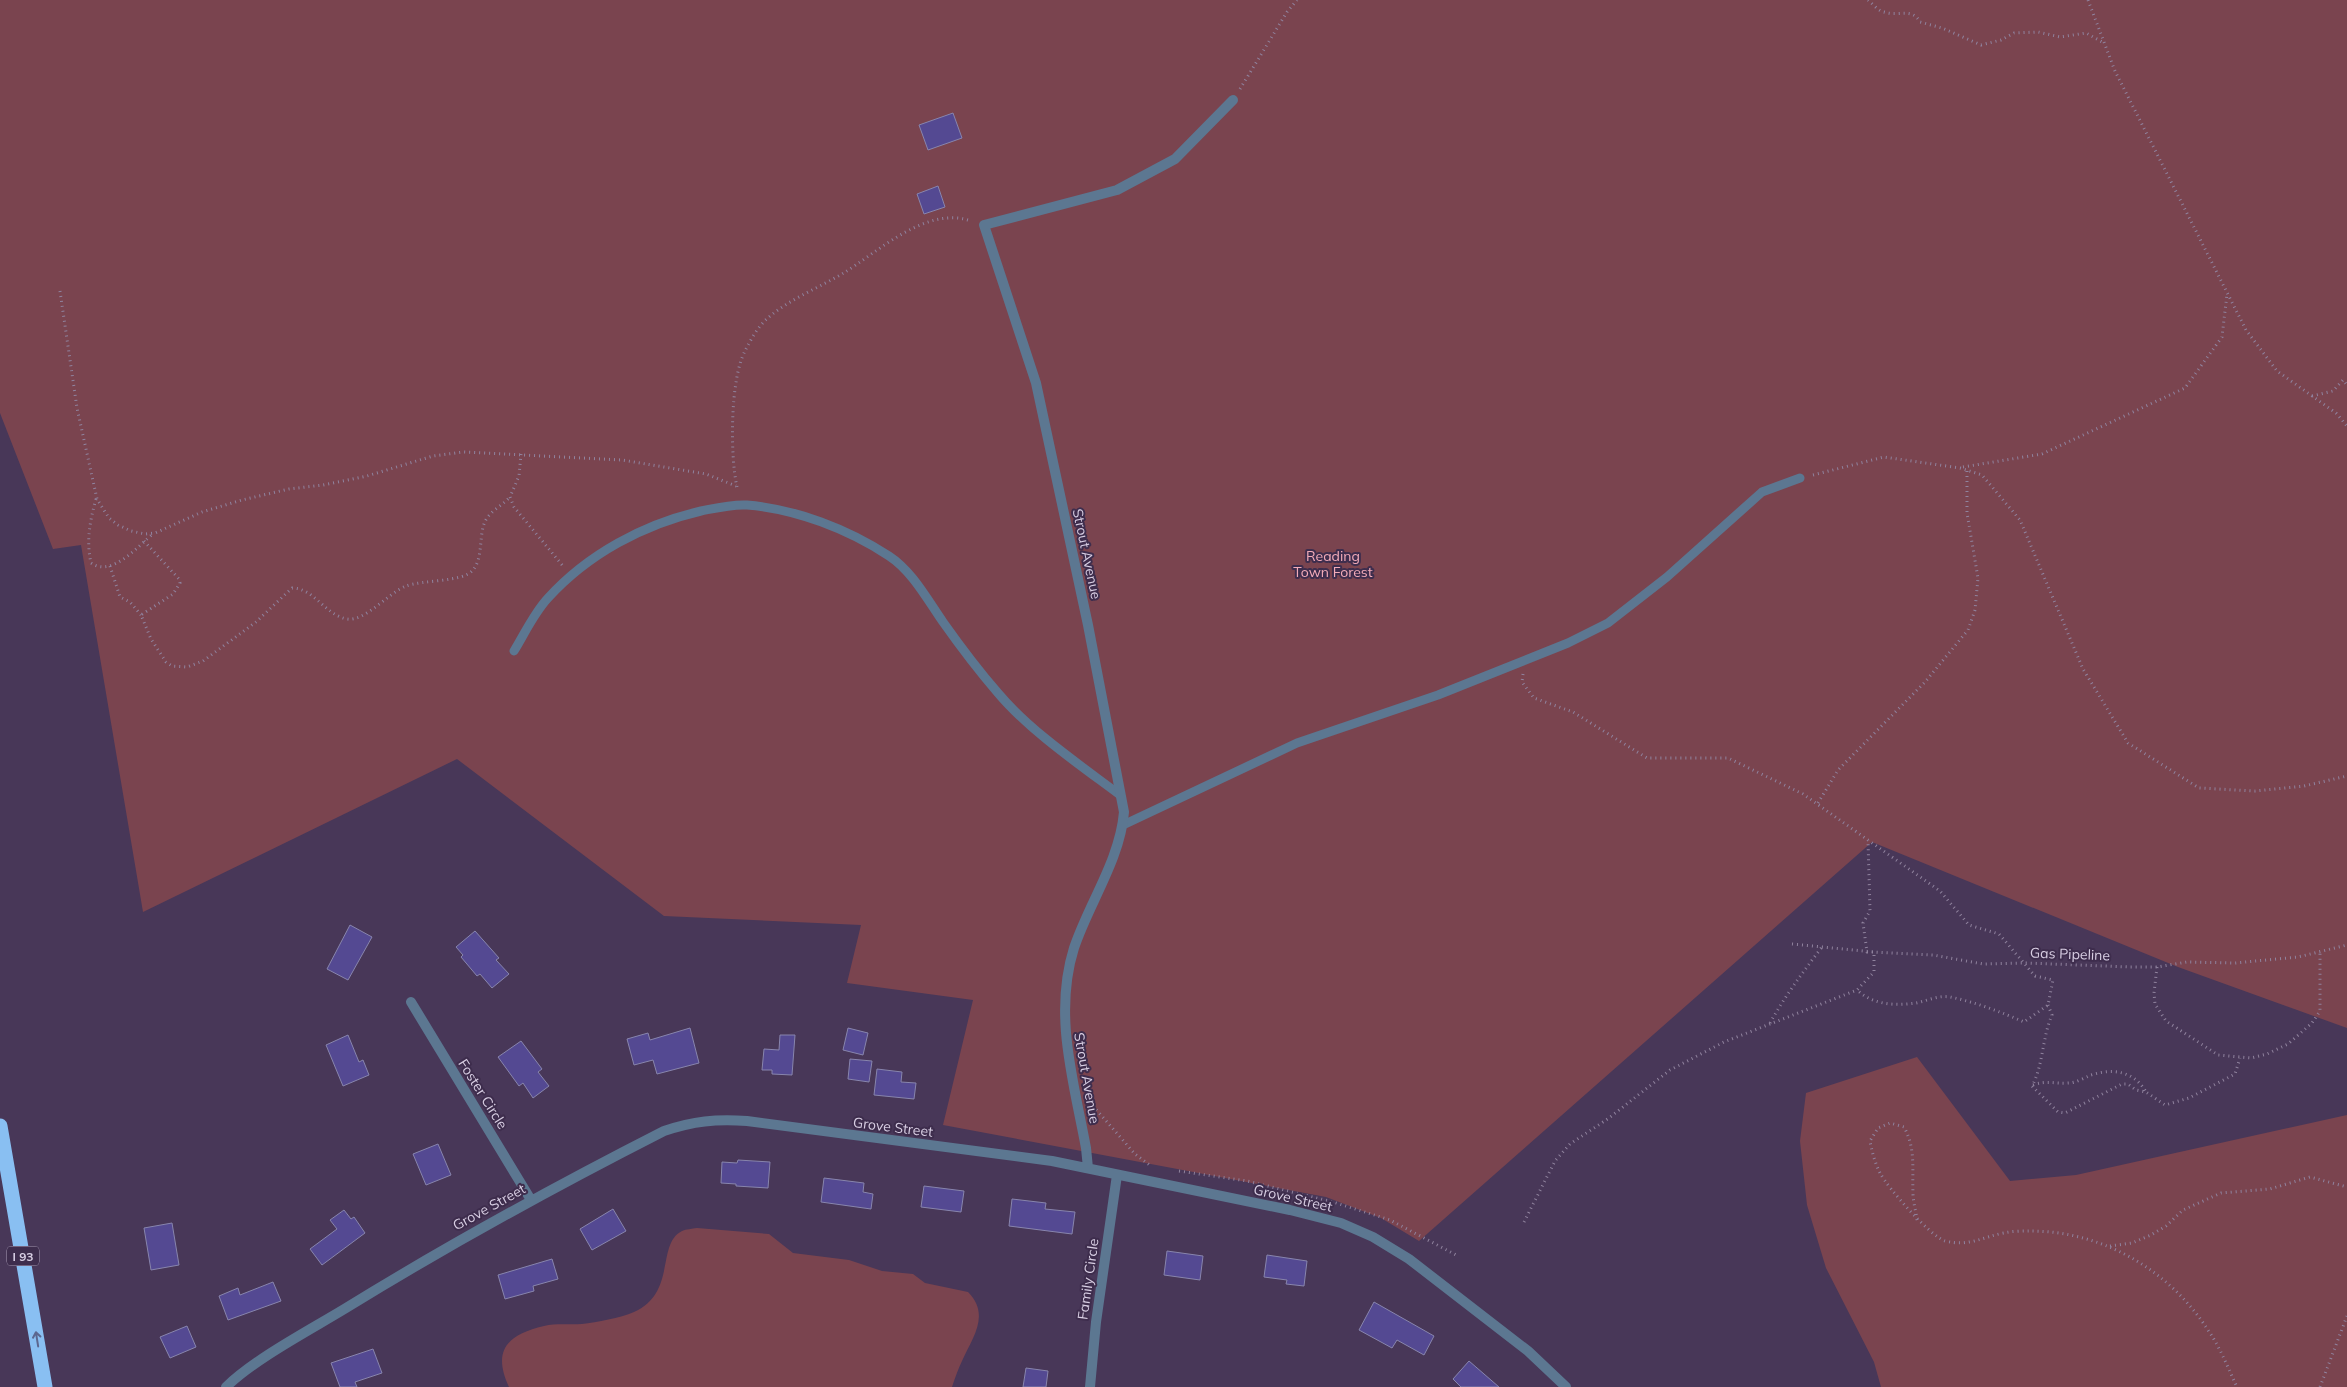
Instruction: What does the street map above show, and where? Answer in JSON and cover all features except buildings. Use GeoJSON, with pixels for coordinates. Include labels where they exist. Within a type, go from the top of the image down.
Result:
{"type":"FeatureCollection","features":[{"type":"Feature","properties":{"kind":"highway","name":"I 93"},"geometry":{"type":"LineString","coordinates":[[0,1126],[45,1387]]}},
{"type":"Feature","properties":{"kind":"street"},"geometry":{"type":"LineString","coordinates":[[984,225],[1117,190],[1175,159],[1233,100]]}},
{"type":"Feature","properties":{"kind":"street","name":"Strout Avenue"},"geometry":{"type":"LineString","coordinates":[[984,225],[1036,383],[1088,625],[1124,812],[1123,825],[1112,860],[1088,910],[1066,980],[1064,1028],[1088,1168]]}},
{"type":"Feature","properties":{"kind":"street","name":"Foster Circle"},"geometry":{"type":"LineString","coordinates":[[411,1002],[531,1200]]}},
{"type":"Feature","properties":{"kind":"street","name":"Grove Street"},"geometry":{"type":"LineString","coordinates":[[226,1387],[248,1370],[335,1314],[440,1250],[664,1130],[710,1119],[1002,1154],[1088,1168],[1290,1210],[1341,1223],[1373,1237],[1409,1259],[1528,1350],[1566,1387]]}},
{"type":"Feature","properties":{"kind":"street","name":"Family Circle"},"geometry":{"type":"LineString","coordinates":[[1090,1387],[1096,1322],[1117,1175]]}},
{"type":"Feature","properties":{"kind":"lane"},"geometry":{"type":"LineString","coordinates":[[1123,825],[1297,744],[1438,695],[1568,643],[1608,623],[1668,577],[1762,492],[1800,478]]}},
{"type":"Feature","properties":{"kind":"lane"},"geometry":{"type":"LineString","coordinates":[[514,651],[534,616],[547,598],[602,552],[635,534],[671,518],[719,507],[746,505],[797,515],[828,525],[890,556],[914,580],[963,650],[999,695],[1055,746],[1120,795]]}},
{"type":"Feature","properties":{"kind":"path"},"geometry":{"type":"LineString","coordinates":[[1233,100],[1297,0]]}},
{"type":"Feature","properties":{"kind":"path"},"geometry":{"type":"LineString","coordinates":[[1868,0],[1882,12],[1897,15],[1910,12],[1916,15],[1920,22],[1942,28],[1981,45],[2001,40],[2014,33],[2038,32],[2060,37],[2086,34],[2104,43]]}},
{"type":"Feature","properties":{"kind":"path"},"geometry":{"type":"LineString","coordinates":[[2088,0],[2115,71],[2246,330],[2277,371],[2336,413],[2347,426]]}},
{"type":"Feature","properties":{"kind":"path"},"geometry":{"type":"LineString","coordinates":[[746,505],[736,486],[732,462],[738,373],[744,354],[768,317],[784,306],[843,274],[908,231],[942,218],[963,218],[984,225]]}},
{"type":"Feature","properties":{"kind":"path"},"geometry":{"type":"LineString","coordinates":[[60,291],[77,408],[97,499],[102,510],[118,525],[138,533],[155,532]]}},
{"type":"Feature","properties":{"kind":"path"},"geometry":{"type":"LineString","coordinates":[[1960,468],[2042,454],[2185,388],[2222,338],[2227,293]]}},
{"type":"Feature","properties":{"kind":"path"},"geometry":{"type":"LineString","coordinates":[[2312,396],[2333,391],[2342,380],[2347,385]]}},
{"type":"Feature","properties":{"kind":"path"},"geometry":{"type":"LineString","coordinates":[[97,499],[89,523],[88,551],[91,563],[97,567],[116,564],[155,532],[202,512],[289,488],[323,485],[349,480],[433,456],[463,452],[622,460],[706,474],[736,486]]}},
{"type":"Feature","properties":{"kind":"path"},"geometry":{"type":"LineString","coordinates":[[110,566],[120,596],[130,602],[141,616],[151,639],[166,662],[172,666],[187,667],[203,661],[256,622],[292,588],[306,590],[325,608],[339,617],[349,620],[359,618],[405,587],[468,574],[476,565],[484,525],[488,517],[510,497],[519,476],[522,454]]}},
{"type":"Feature","properties":{"kind":"path"},"geometry":{"type":"LineString","coordinates":[[1800,478],[1884,457],[1960,468],[1982,474],[2020,520],[2083,670],[2128,742],[2199,788],[2255,791],[2304,786],[2347,776]]}},
{"type":"Feature","properties":{"kind":"path"},"geometry":{"type":"LineString","coordinates":[[1818,803],[1838,770],[1925,682],[1968,630],[1975,610],[1978,578],[1967,513],[1967,470]]}},
{"type":"Feature","properties":{"kind":"path"},"geometry":{"type":"LineString","coordinates":[[510,497],[522,519],[572,576]]}},
{"type":"Feature","properties":{"kind":"path"},"geometry":{"type":"LineString","coordinates":[[141,616],[173,594],[180,583],[176,575],[144,541]]}},
{"type":"Feature","properties":{"kind":"path"},"geometry":{"type":"LineString","coordinates":[[1524,661],[1522,682],[1534,698],[1572,712],[1647,758],[1728,758],[1818,803],[1940,891],[1969,925],[1999,934],[2005,944],[2026,963],[2035,976],[2052,980],[2048,1005],[2052,1015],[2046,1029],[2038,1075],[2032,1086]]}},
{"type":"Feature","properties":{"kind":"path"},"geometry":{"type":"LineString","coordinates":[[1792,944],[1867,952],[1863,923],[1870,911],[1868,840]]}},
{"type":"Feature","properties":{"kind":"path","name":"Gas Pipeline"},"geometry":{"type":"LineString","coordinates":[[1867,952],[1933,955],[1983,964],[2026,963],[2097,967],[2157,966],[2187,962],[2234,963],[2298,957],[2320,950],[2347,945]]}},
{"type":"Feature","properties":{"kind":"path"},"geometry":{"type":"LineString","coordinates":[[1770,1024],[1788,991],[1795,986],[1803,971],[1822,947]]}},
{"type":"Feature","properties":{"kind":"path"},"geometry":{"type":"LineString","coordinates":[[2157,966],[2154,993],[2155,1004],[2166,1021],[2218,1055],[2251,1058],[2268,1054],[2288,1044],[2312,1023],[2320,1011],[2320,950]]}},
{"type":"Feature","properties":{"kind":"path"},"geometry":{"type":"LineString","coordinates":[[1524,1222],[1555,1161],[1570,1144],[1609,1118],[1670,1070],[1724,1042],[1858,990],[1874,972],[1874,952]]}},
{"type":"Feature","properties":{"kind":"path"},"geometry":{"type":"LineString","coordinates":[[1858,990],[1866,998],[1879,1003],[1915,1003],[1949,997],[1995,1010],[2024,1022],[2048,1005]]}},
{"type":"Feature","properties":{"kind":"path"},"geometry":{"type":"LineString","coordinates":[[2032,1086],[2058,1112],[2065,1113],[2122,1084],[2128,1084],[2136,1090],[2146,1092],[2165,1104],[2189,1098],[2235,1074],[2240,1058]]}},
{"type":"Feature","properties":{"kind":"path"},"geometry":{"type":"LineString","coordinates":[[2032,1086],[2042,1081],[2070,1083],[2107,1071],[2128,1074],[2139,1080],[2146,1092]]}},
{"type":"Feature","properties":{"kind":"path"},"geometry":{"type":"LineString","coordinates":[[1075,1091],[1096,1109],[1135,1154],[1151,1166],[1160,1168]]}},
{"type":"Feature","properties":{"kind":"path"},"geometry":{"type":"LineString","coordinates":[[1917,1220],[1913,1195],[1913,1152],[1910,1138],[1904,1127],[1890,1123],[1878,1128],[1870,1141],[1873,1156],[1881,1175],[1917,1220],[1943,1240],[1968,1244],[2004,1233],[2032,1231],[2079,1238],[2109,1246],[2144,1264],[2174,1287],[2208,1330],[2237,1387]]}},
{"type":"Feature","properties":{"kind":"path"},"geometry":{"type":"LineString","coordinates":[[1170,1170],[1247,1181],[1343,1205],[1390,1220],[1458,1256]]}},
{"type":"Feature","properties":{"kind":"path"},"geometry":{"type":"LineString","coordinates":[[2109,1246],[2132,1243],[2151,1235],[2166,1226],[2183,1210],[2221,1193],[2270,1188],[2310,1177],[2347,1188]]}},
{"type":"Feature","properties":{"kind":"path"},"geometry":{"type":"LineString","coordinates":[[2320,1387],[2347,1316]]}},
{"type":"Feature","properties":{"kind":"green space","name":"Reading Town Forest"},"geometry":{"type":"Polygon","coordinates":[[[0,0],[2347,0],[2347,1028],[2178,967],[1872,842],[1419,1241],[1381,1218],[1326,1197],[943,1125],[973,1000],[847,983],[861,925],[664,916],[457,759],[143,912],[81,545],[53,549],[0,413],[0,0]]]}},
{"type":"Feature","properties":{"kind":"green space"},"geometry":{"type":"Polygon","coordinates":[[[1917,1057],[2010,1181],[2076,1175],[2347,1115],[2347,1387],[1881,1387],[1874,1362],[1826,1268],[1807,1205],[1800,1141],[1806,1093],[1917,1057]]]}},
{"type":"Feature","properties":{"kind":"green space"},"geometry":{"type":"Polygon","coordinates":[[[697,1228],[769,1234],[793,1253],[849,1260],[882,1271],[913,1274],[925,1283],[968,1292],[975,1301],[979,1318],[974,1335],[952,1387],[509,1387],[502,1363],[506,1346],[512,1340],[521,1334],[544,1326],[588,1323],[634,1312],[647,1304],[656,1293],[674,1237],[684,1230],[697,1228]]]}}]}
